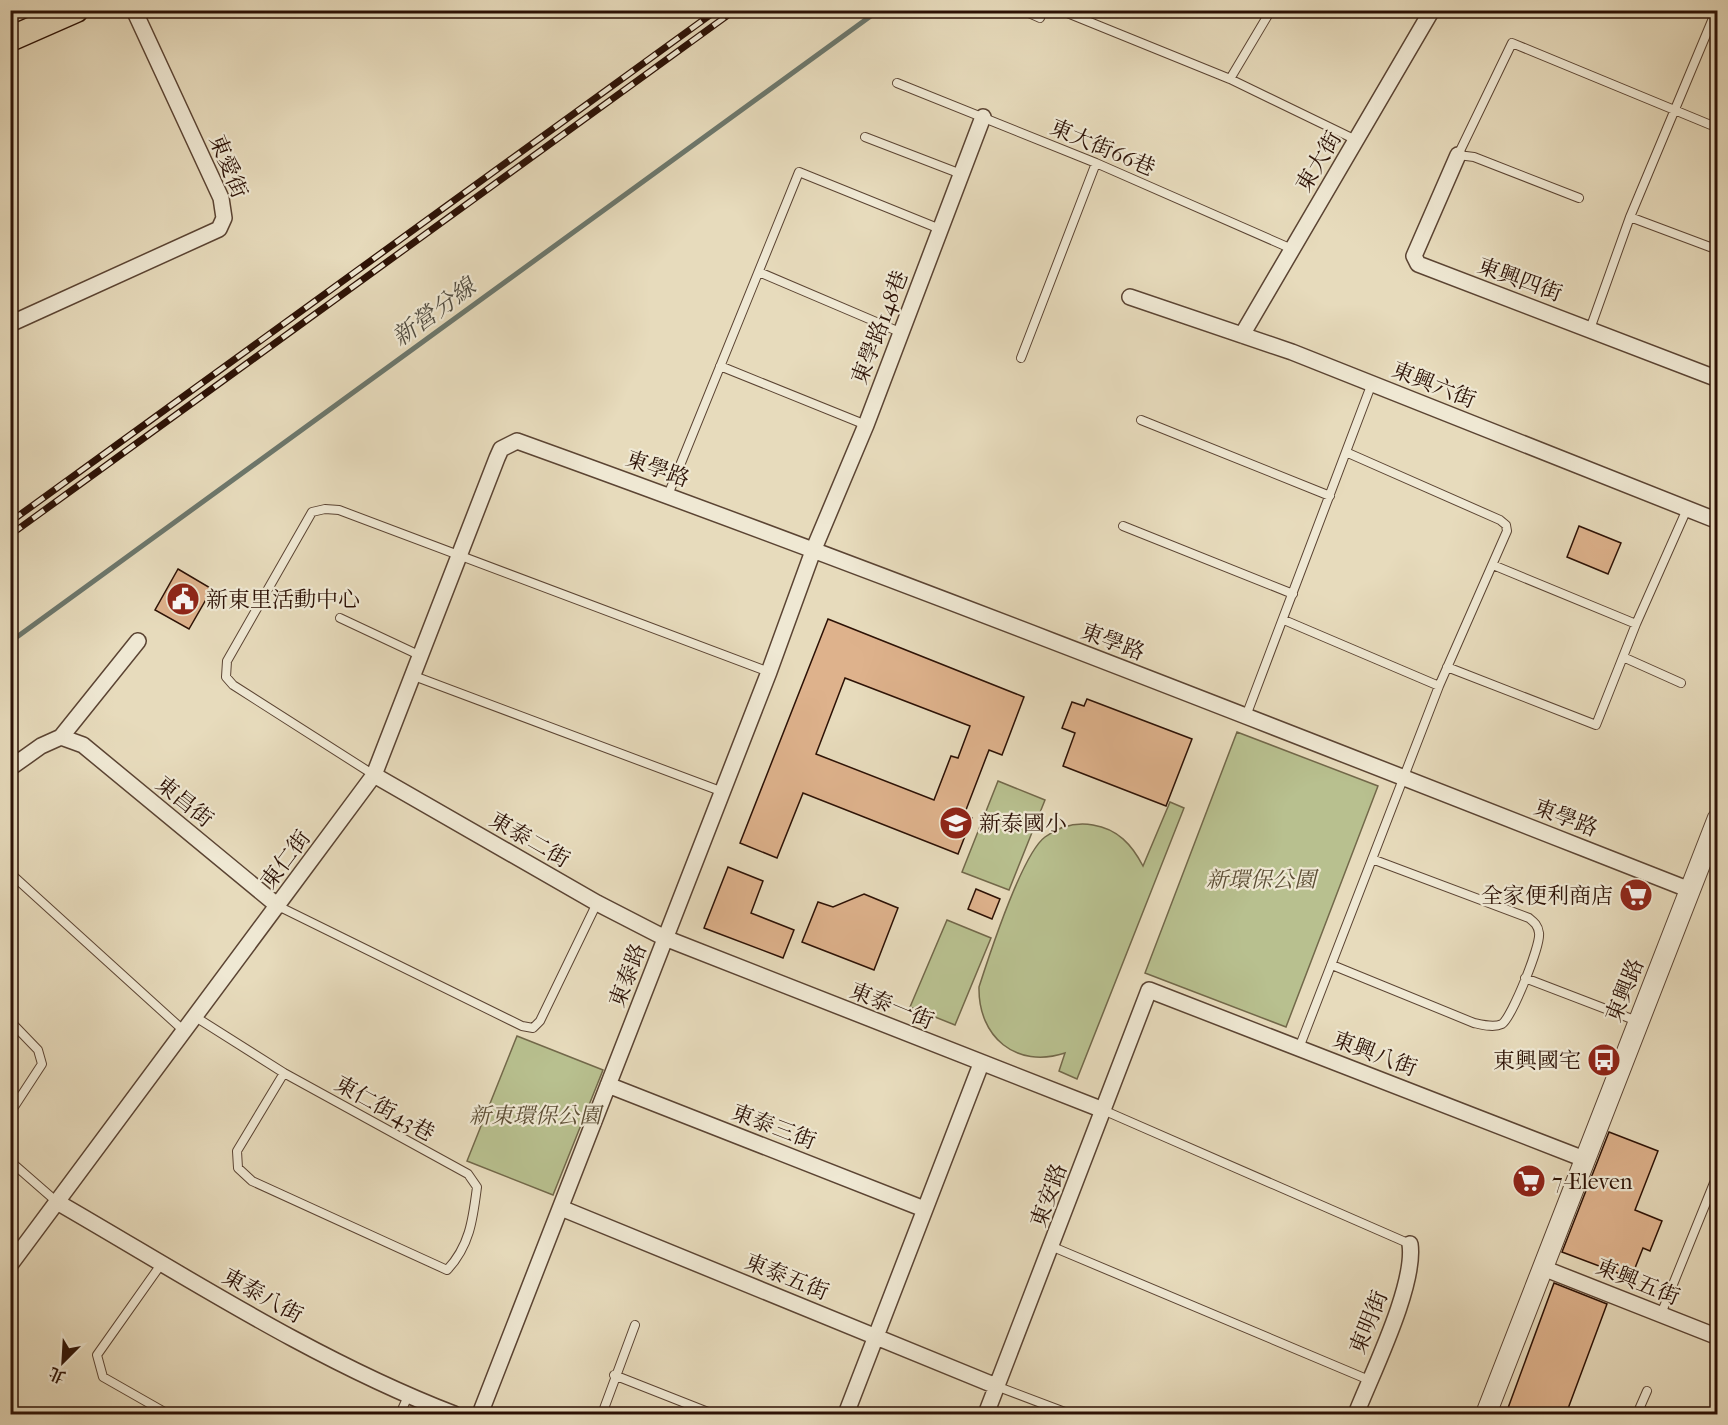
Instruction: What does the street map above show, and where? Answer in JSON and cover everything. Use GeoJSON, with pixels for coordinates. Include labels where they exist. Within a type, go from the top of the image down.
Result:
{"type":"FeatureCollection","features":[{"type":"Feature","properties":{"kind":"main road"},"geometry":{"type":"LineString","coordinates":[[10,39],[76,10]]}},
{"type":"Feature","properties":{"kind":"street","name":"東愛街"},"geometry":{"type":"LineString","coordinates":[[10,324],[219,229],[224,218],[221,198],[134,10]]}},
{"type":"Feature","properties":{"kind":"street","name":"東大街"},"geometry":{"type":"LineString","coordinates":[[1242,335],[1432,10]]}},
{"type":"Feature","properties":{"kind":"street","name":"東學路148巷"},"geometry":{"type":"LineString","coordinates":[[813,551],[866,425],[983,117]]}},
{"type":"Feature","properties":{"kind":"street","name":"東興四街"},"geometry":{"type":"LineString","coordinates":[[1458,155],[1414,256],[1418,264],[1718,379]]}},
{"type":"Feature","properties":{"kind":"street","name":"東興六街"},"geometry":{"type":"LineString","coordinates":[[1130,297],[1372,383],[1718,521]]}},
{"type":"Feature","properties":{"kind":"street","name":"東學路"},"geometry":{"type":"LineString","coordinates":[[517,441],[668,495],[1246,716],[1690,890]]}},
{"type":"Feature","properties":{"kind":"street","name":"東仁街"},"geometry":{"type":"LineString","coordinates":[[10,1265],[374,775],[497,458],[501,449],[517,441]]}},
{"type":"Feature","properties":{"kind":"street","name":"東泰路"},"geometry":{"type":"LineString","coordinates":[[480,1414],[723,792],[813,551]]}},
{"type":"Feature","properties":{"kind":"street"},"geometry":{"type":"LineString","coordinates":[[10,768],[41,746],[61,737],[138,641]]}},
{"type":"Feature","properties":{"kind":"street","name":"東昌街"},"geometry":{"type":"LineString","coordinates":[[61,737],[83,745],[278,906]]}},
{"type":"Feature","properties":{"kind":"street","name":"東泰二街"},"geometry":{"type":"LineString","coordinates":[[374,775],[597,903],[665,938]]}},
{"type":"Feature","properties":{"kind":"street","name":"東興路"},"geometry":{"type":"LineString","coordinates":[[1486,1414],[1637,1021],[1718,818]]}},
{"type":"Feature","properties":{"kind":"street","name":"東泰一街"},"geometry":{"type":"LineString","coordinates":[[665,938],[1102,1110]]}},
{"type":"Feature","properties":{"kind":"street","name":"東興八街"},"geometry":{"type":"LineString","coordinates":[[1149,990],[1584,1159]]}},
{"type":"Feature","properties":{"kind":"street","name":"東安路"},"geometry":{"type":"LineString","coordinates":[[986,1414],[1053,1248],[1102,1110],[1149,990]]}},
{"type":"Feature","properties":{"kind":"street"},"geometry":{"type":"LineString","coordinates":[[846,1414],[874,1336],[981,1064]]}},
{"type":"Feature","properties":{"kind":"street","name":"東泰三街"},"geometry":{"type":"LineString","coordinates":[[608,1085],[924,1209]]}},
{"type":"Feature","properties":{"kind":"street","name":"東泰八街"},"geometry":{"type":"LineString","coordinates":[[57,1203],[244,1311],[408,1396],[454,1414]]}},
{"type":"Feature","properties":{"kind":"street","name":"東泰五街"},"geometry":{"type":"LineString","coordinates":[[561,1208],[996,1386]]}},
{"type":"Feature","properties":{"kind":"street","name":"東明街"},"geometry":{"type":"LineString","coordinates":[[1356,1414],[1410,1272],[1410,1244]]}},
{"type":"Feature","properties":{"kind":"street","name":"東興五街"},"geometry":{"type":"LineString","coordinates":[[1542,1268],[1718,1337]]}},
{"type":"Feature","properties":{"kind":"lane"},"geometry":{"type":"LineString","coordinates":[[1022,10],[1040,18],[1042,10]]}},
{"type":"Feature","properties":{"kind":"lane"},"geometry":{"type":"LineString","coordinates":[[1060,10],[1230,79],[1356,140]]}},
{"type":"Feature","properties":{"kind":"lane"},"geometry":{"type":"LineString","coordinates":[[1230,79],[1271,10]]}},
{"type":"Feature","properties":{"kind":"lane"},"geometry":{"type":"LineString","coordinates":[[1590,329],[1630,217],[1717,11]]}},
{"type":"Feature","properties":{"kind":"lane"},"geometry":{"type":"LineString","coordinates":[[1578,198],[1473,157],[1458,155],[1512,42],[1718,128]]}},
{"type":"Feature","properties":{"kind":"lane","name":"東大街66巷"},"geometry":{"type":"LineString","coordinates":[[897,83],[1095,163],[1292,249]]}},
{"type":"Feature","properties":{"kind":"lane"},"geometry":{"type":"LineString","coordinates":[[865,137],[961,174]]}},
{"type":"Feature","properties":{"kind":"lane"},"geometry":{"type":"LineString","coordinates":[[1021,358],[1095,163]]}},
{"type":"Feature","properties":{"kind":"lane"},"geometry":{"type":"LineString","coordinates":[[668,495],[800,172],[940,229]]}},
{"type":"Feature","properties":{"kind":"lane"},"geometry":{"type":"LineString","coordinates":[[1630,217],[1718,250]]}},
{"type":"Feature","properties":{"kind":"lane"},"geometry":{"type":"LineString","coordinates":[[759,272],[902,333]]}},
{"type":"Feature","properties":{"kind":"lane"},"geometry":{"type":"LineString","coordinates":[[720,366],[866,425]]}},
{"type":"Feature","properties":{"kind":"lane"},"geometry":{"type":"LineString","coordinates":[[1246,716],[1348,453],[1372,383]]}},
{"type":"Feature","properties":{"kind":"lane"},"geometry":{"type":"LineString","coordinates":[[1141,420],[1330,496]]}},
{"type":"Feature","properties":{"kind":"lane"},"geometry":{"type":"LineString","coordinates":[[1299,1048],[1402,777],[1447,666],[1507,531],[1506,525],[1500,520],[1348,453]]}},
{"type":"Feature","properties":{"kind":"lane"},"geometry":{"type":"LineString","coordinates":[[374,775],[233,685],[226,677],[227,661],[312,512],[326,509],[339,510],[769,672]]}},
{"type":"Feature","properties":{"kind":"lane"},"geometry":{"type":"LineString","coordinates":[[1447,666],[1596,725],[1636,624],[1688,509]]}},
{"type":"Feature","properties":{"kind":"lane"},"geometry":{"type":"LineString","coordinates":[[1123,526],[1293,594]]}},
{"type":"Feature","properties":{"kind":"lane"},"geometry":{"type":"LineString","coordinates":[[1493,564],[1636,624]]}},
{"type":"Feature","properties":{"kind":"lane"},"geometry":{"type":"LineString","coordinates":[[340,618],[421,657]]}},
{"type":"Feature","properties":{"kind":"lane"},"geometry":{"type":"LineString","coordinates":[[1284,620],[1439,686]]}},
{"type":"Feature","properties":{"kind":"lane"},"geometry":{"type":"LineString","coordinates":[[1623,657],[1682,683]]}},
{"type":"Feature","properties":{"kind":"lane"},"geometry":{"type":"LineString","coordinates":[[414,676],[723,792]]}},
{"type":"Feature","properties":{"kind":"lane"},"geometry":{"type":"LineString","coordinates":[[1332,965],[1474,1023],[1500,1025],[1508,1018],[1525,978],[1540,935],[1537,925],[1528,918],[1372,859]]}},
{"type":"Feature","properties":{"kind":"lane"},"geometry":{"type":"LineString","coordinates":[[10,873],[183,1030]]}},
{"type":"Feature","properties":{"kind":"lane"},"geometry":{"type":"LineString","coordinates":[[278,906],[522,1026],[533,1028],[540,1021],[597,903]]}},
{"type":"Feature","properties":{"kind":"lane"},"geometry":{"type":"LineString","coordinates":[[1525,978],[1637,1021]]}},
{"type":"Feature","properties":{"kind":"lane","name":"東仁街43巷"},"geometry":{"type":"LineString","coordinates":[[194,1016],[284,1073],[468,1174],[477,1187],[471,1228],[460,1257],[447,1270],[252,1181],[238,1168],[237,1151],[284,1073]]}},
{"type":"Feature","properties":{"kind":"lane"},"geometry":{"type":"LineString","coordinates":[[10,1021],[38,1050],[42,1064],[10,1113]]}},
{"type":"Feature","properties":{"kind":"lane"},"geometry":{"type":"LineString","coordinates":[[1102,1110],[1410,1244]]}},
{"type":"Feature","properties":{"kind":"lane"},"geometry":{"type":"LineString","coordinates":[[10,1161],[57,1203]]}},
{"type":"Feature","properties":{"kind":"lane"},"geometry":{"type":"LineString","coordinates":[[1661,1314],[1714,1183],[1718,1185]]}},
{"type":"Feature","properties":{"kind":"lane"},"geometry":{"type":"LineString","coordinates":[[1053,1248],[1369,1380]]}},
{"type":"Feature","properties":{"kind":"lane"},"geometry":{"type":"LineString","coordinates":[[162,1263],[98,1355],[103,1377],[168,1414]]}},
{"type":"Feature","properties":{"kind":"lane"},"geometry":{"type":"LineString","coordinates":[[602,1414],[614,1375],[635,1325]]}},
{"type":"Feature","properties":{"kind":"lane"},"geometry":{"type":"LineString","coordinates":[[614,1375],[713,1414]]}},
{"type":"Feature","properties":{"kind":"lane"},"geometry":{"type":"LineString","coordinates":[[996,1386],[1070,1414]]}},
{"type":"Feature","properties":{"kind":"lane"},"geometry":{"type":"LineString","coordinates":[[1637,1414],[1647,1391]]}},
{"type":"Feature","properties":{"kind":"lane"},"geometry":{"type":"LineString","coordinates":[[400,1414],[408,1396]]}},
{"type":"Feature","properties":{"kind":"green space","name":"新環保公園"},"geometry":{"type":"Polygon","coordinates":[[[1237,732],[1378,786],[1286,1027],[1145,973],[1237,732]]]}},
{"type":"Feature","properties":{"kind":"green space"},"geometry":{"type":"Polygon","coordinates":[[[998,781],[1045,800],[1009,890],[962,872],[998,781]]]}},
{"type":"Feature","properties":{"kind":"green space"},"geometry":{"type":"Polygon","coordinates":[[[1170,802],[1184,808],[1077,1079],[1059,1071],[1065,1053],[1047,1057],[1031,1056],[1003,1045],[985,1021],[980,1005],[979,987],[1007,907],[1026,863],[1036,847],[1056,830],[1080,824],[1093,825],[1117,834],[1134,851],[1143,866],[1170,802]]]}},
{"type":"Feature","properties":{"kind":"green space"},"geometry":{"type":"Polygon","coordinates":[[[947,920],[991,938],[955,1025],[910,1007],[947,920]]]}},
{"type":"Feature","properties":{"kind":"green space","name":"新東環保公園"},"geometry":{"type":"Polygon","coordinates":[[[517,1036],[603,1070],[553,1195],[467,1161],[517,1036]]]}},
{"type":"Feature","properties":{"kind":"building"},"geometry":{"type":"Polygon","coordinates":[[[1579,526],[1621,543],[1608,574],[1567,557],[1579,526]]]}},
{"type":"Feature","properties":{"kind":"building","name":"新東里活動中心"},"geometry":{"type":"Polygon","coordinates":[[[178,569],[212,589],[189,629],[155,610],[178,569]]]}},
{"type":"Feature","properties":{"kind":"building"},"geometry":{"type":"Polygon","coordinates":[[[828,619],[1024,697],[1002,755],[989,750],[964,815],[972,818],[958,854],[803,793],[777,858],[740,843],[828,619]],[[845,678],[816,754],[934,800],[951,756],[958,758],[970,726],[845,678]]]}},
{"type":"Feature","properties":{"kind":"building"},"geometry":{"type":"Polygon","coordinates":[[[1087,699],[1192,739],[1166,806],[1063,766],[1075,733],[1062,728],[1072,702],[1084,706],[1087,699]]]}},
{"type":"Feature","properties":{"kind":"building"},"geometry":{"type":"Polygon","coordinates":[[[728,867],[763,881],[751,913],[794,930],[783,958],[704,928],[728,867]]]}},
{"type":"Feature","properties":{"kind":"building"},"geometry":{"type":"Polygon","coordinates":[[[976,889],[1000,899],[992,919],[968,909],[976,889]]]}},
{"type":"Feature","properties":{"kind":"building"},"geometry":{"type":"Polygon","coordinates":[[[864,894],[898,908],[874,970],[802,942],[818,902],[833,907],[864,894]]]}},
{"type":"Feature","properties":{"kind":"building"},"geometry":{"type":"Polygon","coordinates":[[[1609,1132],[1658,1151],[1635,1210],[1662,1221],[1650,1251],[1643,1248],[1631,1278],[1562,1252],[1609,1132]]]}},
{"type":"Feature","properties":{"kind":"building"},"geometry":{"type":"Polygon","coordinates":[[[1554,1283],[1607,1304],[1566,1414],[1526,1414],[1508,1408],[1554,1283]]]}},
{"type":"Feature","properties":{"kind":"waterway","name":"新營分線"},"geometry":{"type":"LineString","coordinates":[[10,642],[879,10]]}},
{"type":"Feature","properties":{"kind":"railway"},"geometry":{"type":"LineString","coordinates":[[10,522],[717,10]]}},
{"type":"Feature","properties":{"kind":"railway"},"geometry":{"type":"LineString","coordinates":[[10,535],[735,10]]}},
{"type":"Feature","properties":{"kind":"place","name":"新東里活動中心"},"geometry":{"type":"Point","coordinates":[183,599]}},
{"type":"Feature","properties":{"kind":"place","name":"新泰國小"},"geometry":{"type":"Point","coordinates":[956,823]}},
{"type":"Feature","properties":{"kind":"place","name":"全家便利商店"},"geometry":{"type":"Point","coordinates":[1636,895]}},
{"type":"Feature","properties":{"kind":"place","name":"東興國宅"},"geometry":{"type":"Point","coordinates":[1604,1060]}},
{"type":"Feature","properties":{"kind":"place","name":"7-Eleven"},"geometry":{"type":"Point","coordinates":[1529,1181]}}]}
